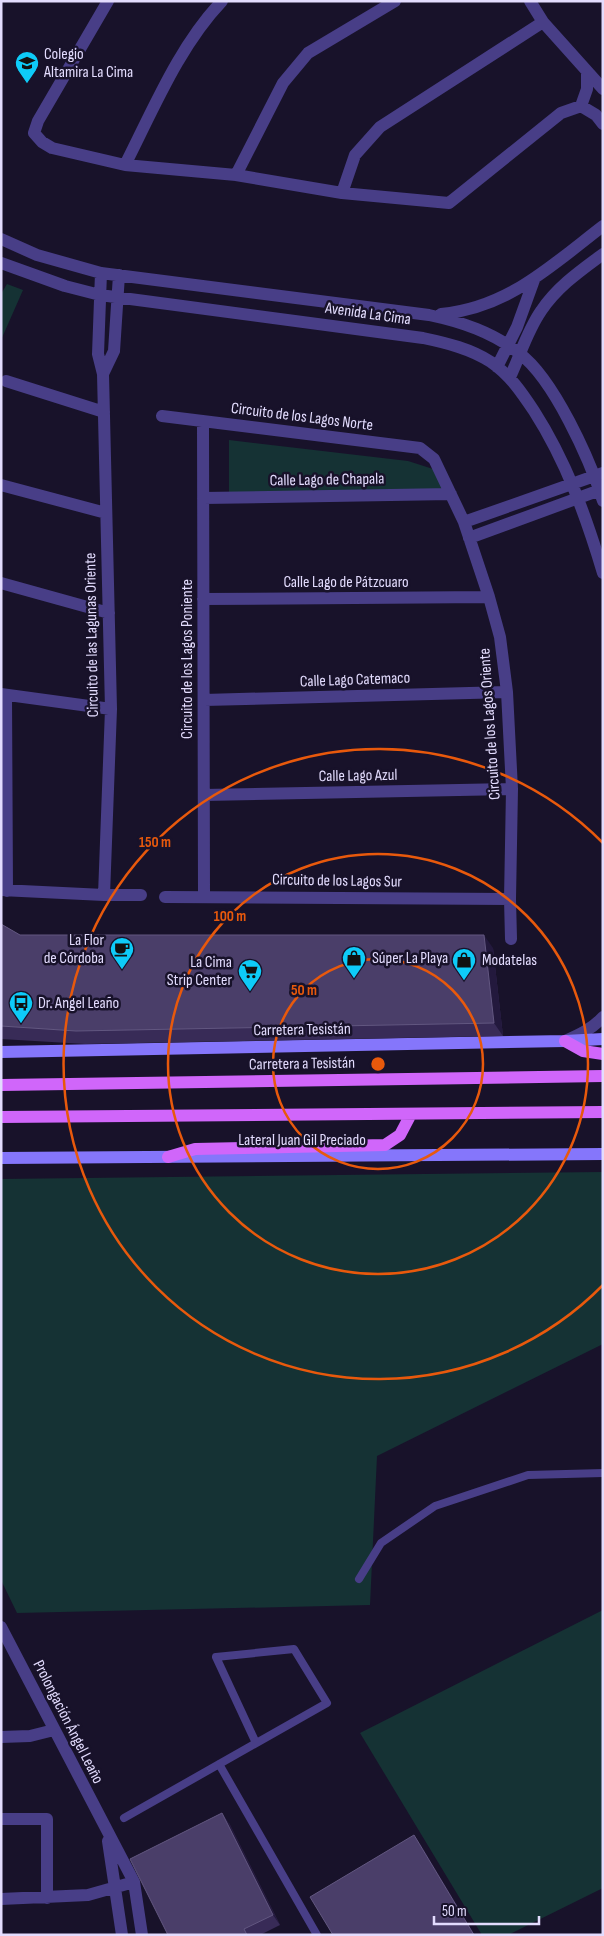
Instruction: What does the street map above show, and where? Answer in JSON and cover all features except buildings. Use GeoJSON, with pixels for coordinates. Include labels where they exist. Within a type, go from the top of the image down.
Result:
{"type":"FeatureCollection","features":[{"type":"Feature","properties":{"kind":"main road","name":"Carretera Tesistán"},"geometry":{"type":"LineString","coordinates":[[1,1052],[87,1045],[225,1045],[341,1040],[565,1042],[603,1038]]}},
{"type":"Feature","properties":{"kind":"main road"},"geometry":{"type":"LineString","coordinates":[[565,1042],[583,1051],[603,1054]]}},
{"type":"Feature","properties":{"kind":"main road","name":"Carretera a Tesistán"},"geometry":{"type":"LineString","coordinates":[[1,1085],[603,1076]]}},
{"type":"Feature","properties":{"kind":"main road"},"geometry":{"type":"LineString","coordinates":[[1,1117],[603,1112]]}},
{"type":"Feature","properties":{"kind":"main road"},"geometry":{"type":"LineString","coordinates":[[168,1157],[195,1149],[385,1145],[400,1135],[410,1114]]}},
{"type":"Feature","properties":{"kind":"main road","name":"Lateral Juan Gil Preciado"},"geometry":{"type":"LineString","coordinates":[[1,1158],[603,1154]]}},
{"type":"Feature","properties":{"kind":"street"},"geometry":{"type":"LineString","coordinates":[[108,1],[38,121],[34,133],[42,142],[52,148],[124,165],[236,175],[342,193],[449,202],[561,113],[581,106]]}},
{"type":"Feature","properties":{"kind":"street"},"geometry":{"type":"LineString","coordinates":[[124,165],[175,66],[212,12],[222,1]]}},
{"type":"Feature","properties":{"kind":"street"},"geometry":{"type":"LineString","coordinates":[[236,175],[283,83],[308,53],[395,1]]}},
{"type":"Feature","properties":{"kind":"street"},"geometry":{"type":"LineString","coordinates":[[530,1],[542,22],[603,89]]}},
{"type":"Feature","properties":{"kind":"street"},"geometry":{"type":"LineString","coordinates":[[342,193],[355,155],[380,127],[542,22]]}},
{"type":"Feature","properties":{"kind":"street"},"geometry":{"type":"LineString","coordinates":[[581,106],[587,89],[586,72]]}},
{"type":"Feature","properties":{"kind":"street"},"geometry":{"type":"LineString","coordinates":[[581,106],[596,115],[603,124]]}},
{"type":"Feature","properties":{"kind":"street"},"geometry":{"type":"LineString","coordinates":[[429,315],[472,310],[510,294],[534,280],[603,226]]}},
{"type":"Feature","properties":{"kind":"street","name":"Avenida La Cima"},"geometry":{"type":"LineString","coordinates":[[1,240],[37,254],[101,273],[429,315],[463,323],[488,333],[521,354],[534,367],[564,413],[598,474],[602,494]]}},
{"type":"Feature","properties":{"kind":"street"},"geometry":{"type":"LineString","coordinates":[[510,377],[540,312],[554,294],[568,281],[603,254]]}},
{"type":"Feature","properties":{"kind":"street","name":"Avenida La Cima"},"geometry":{"type":"LineString","coordinates":[[1,263],[65,286],[100,294],[423,338],[464,348],[491,362],[510,377],[546,430],[578,498],[603,573]]}},
{"type":"Feature","properties":{"kind":"street","name":"Circuito de las Lagunas Oriente"},"geometry":{"type":"LineString","coordinates":[[101,273],[98,354],[103,374],[111,709],[104,895]]}},
{"type":"Feature","properties":{"kind":"street","name":"Circuito de las Lagunas Oriente"},"geometry":{"type":"LineString","coordinates":[[103,374],[114,351],[119,275]]}},
{"type":"Feature","properties":{"kind":"street"},"geometry":{"type":"LineString","coordinates":[[497,367],[517,327],[534,280]]}},
{"type":"Feature","properties":{"kind":"street"},"geometry":{"type":"LineString","coordinates":[[6,381],[104,412]]}},
{"type":"Feature","properties":{"kind":"street","name":"Circuito de los Lagos Norte"},"geometry":{"type":"LineString","coordinates":[[162,416],[420,448],[434,459]]}},
{"type":"Feature","properties":{"kind":"street","name":"Circuito de los Lagos Poniente"},"geometry":{"type":"LineString","coordinates":[[203,422],[204,896]]}},
{"type":"Feature","properties":{"kind":"street","name":"Circuito de los Lagos Oriente"},"geometry":{"type":"LineString","coordinates":[[434,459],[464,522],[500,637],[507,692],[512,788],[511,939]]}},
{"type":"Feature","properties":{"kind":"street"},"geometry":{"type":"LineString","coordinates":[[464,522],[598,474]]}},
{"type":"Feature","properties":{"kind":"street"},"geometry":{"type":"LineString","coordinates":[[1,485],[106,513]]}},
{"type":"Feature","properties":{"kind":"street","name":"Calle Lago de Chapala"},"geometry":{"type":"LineString","coordinates":[[203,498],[451,494]]}},
{"type":"Feature","properties":{"kind":"street"},"geometry":{"type":"LineString","coordinates":[[469,538],[578,498],[602,494]]}},
{"type":"Feature","properties":{"kind":"street"},"geometry":{"type":"LineString","coordinates":[[538,496],[542,511]]}},
{"type":"Feature","properties":{"kind":"street"},"geometry":{"type":"LineString","coordinates":[[1,583],[108,613]]}},
{"type":"Feature","properties":{"kind":"street","name":"Calle Lago de Pátzcuaro"},"geometry":{"type":"LineString","coordinates":[[203,599],[489,597]]}},
{"type":"Feature","properties":{"kind":"street","name":"Calle Lago Catemaco"},"geometry":{"type":"LineString","coordinates":[[204,700],[507,692]]}},
{"type":"Feature","properties":{"kind":"street"},"geometry":{"type":"LineString","coordinates":[[111,709],[4,695],[4,890],[141,895]]}},
{"type":"Feature","properties":{"kind":"street","name":"Calle Lago Azul"},"geometry":{"type":"LineString","coordinates":[[204,795],[512,788]]}},
{"type":"Feature","properties":{"kind":"street","name":"Circuito de los Lagos Sur"},"geometry":{"type":"LineString","coordinates":[[165,897],[510,899]]}},
{"type":"Feature","properties":{"kind":"street"},"geometry":{"type":"LineString","coordinates":[[565,1042],[596,1025],[603,1017]]}},
{"type":"Feature","properties":{"kind":"street","name":"Prolongación Ángel Leaño"},"geometry":{"type":"LineString","coordinates":[[1,1627],[134,1882],[142,1935]]}},
{"type":"Feature","properties":{"kind":"street"},"geometry":{"type":"LineString","coordinates":[[1,1737],[30,1736],[54,1730]]}},
{"type":"Feature","properties":{"kind":"street"},"geometry":{"type":"LineString","coordinates":[[1,1819],[46,1819],[47,1898]]}},
{"type":"Feature","properties":{"kind":"street","name":"Prolongación Ángel Leaño"},"geometry":{"type":"LineString","coordinates":[[107,1831],[122,1935]]}},
{"type":"Feature","properties":{"kind":"street"},"geometry":{"type":"LineString","coordinates":[[1,1899],[88,1895],[134,1882]]}},
{"type":"Feature","properties":{"kind":"lane"},"geometry":{"type":"LineString","coordinates":[[358,1579],[381,1543],[435,1506],[528,1475],[603,1473]]}},
{"type":"Feature","properties":{"kind":"lane"},"geometry":{"type":"LineString","coordinates":[[124,1818],[327,1703],[294,1649],[216,1657],[256,1743]]}},
{"type":"Feature","properties":{"kind":"lane"},"geometry":{"type":"LineString","coordinates":[[219,1764],[317,1935]]}},
{"type":"Feature","properties":{"kind":"green space"},"geometry":{"type":"Polygon","coordinates":[[[7,284],[23,290],[1,340],[1,294],[7,284]]]}},
{"type":"Feature","properties":{"kind":"green space"},"geometry":{"type":"Polygon","coordinates":[[[229,440],[408,461],[433,469],[451,494],[229,497],[229,440]]]}},
{"type":"Feature","properties":{"kind":"green space"},"geometry":{"type":"Polygon","coordinates":[[[603,1172],[603,1344],[377,1456],[370,1605],[17,1613],[1,1580],[1,1179],[603,1172]]]}},
{"type":"Feature","properties":{"kind":"green space"},"geometry":{"type":"Polygon","coordinates":[[[603,1610],[603,1888],[508,1935],[482,1935],[360,1733],[603,1610]]]}},
{"type":"Feature","properties":{"kind":"place","name":"Colegio Altamira La Cima"},"geometry":{"type":"Point","coordinates":[27,84]}},
{"type":"Feature","properties":{"kind":"place","name":"La Flor de Córdoba"},"geometry":{"type":"Point","coordinates":[122,970]}},
{"type":"Feature","properties":{"kind":"place","name":"Súper La Playa"},"geometry":{"type":"Point","coordinates":[354,979]}},
{"type":"Feature","properties":{"kind":"place","name":"Modatelas"},"geometry":{"type":"Point","coordinates":[464,981]}},
{"type":"Feature","properties":{"kind":"place","name":"La Cima Strip Center"},"geometry":{"type":"Point","coordinates":[250,992]}},
{"type":"Feature","properties":{"kind":"place","name":"Dr. Angel Leaño"},"geometry":{"type":"Point","coordinates":[21,1024]}}]}
